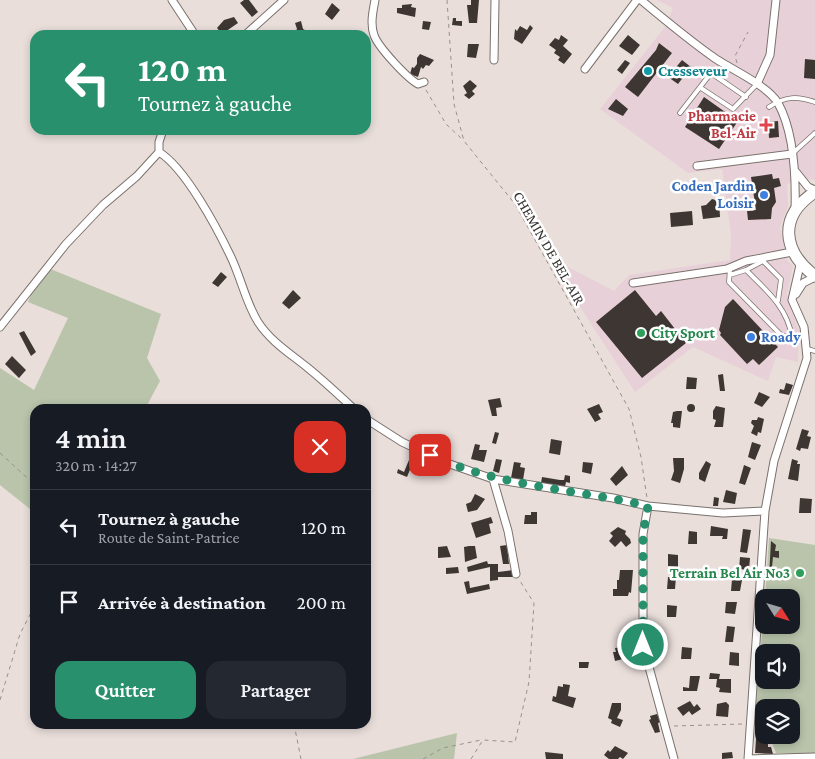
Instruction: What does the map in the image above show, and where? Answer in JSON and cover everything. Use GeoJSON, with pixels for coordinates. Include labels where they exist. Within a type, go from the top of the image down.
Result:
{"type":"FeatureCollection","features":[{"type":"Feature","properties":{"kind":"main road"},"geometry":{"type":"LineString","coordinates":[[815,191],[804,199],[795,212],[790,224],[789,238],[792,252],[800,265],[815,277]]}},
{"type":"Feature","properties":{"kind":"street"},"geometry":{"type":"LineString","coordinates":[[172,0],[192,30]]}},
{"type":"Feature","properties":{"kind":"street"},"geometry":{"type":"LineString","coordinates":[[251,30],[284,0]]}},
{"type":"Feature","properties":{"kind":"street"},"geometry":{"type":"LineString","coordinates":[[376,0],[372,26],[376,41],[410,79],[418,84],[423,82]]}},
{"type":"Feature","properties":{"kind":"street"},"geometry":{"type":"LineString","coordinates":[[494,60],[495,0]]}},
{"type":"Feature","properties":{"kind":"street"},"geometry":{"type":"LineString","coordinates":[[585,68],[637,0]]}},
{"type":"Feature","properties":{"kind":"street"},"geometry":{"type":"LineString","coordinates":[[641,0],[715,58],[757,84],[777,102],[786,125],[795,171],[795,212]]}},
{"type":"Feature","properties":{"kind":"street"},"geometry":{"type":"LineString","coordinates":[[757,84],[770,55],[776,0]]}},
{"type":"Feature","properties":{"kind":"street"},"geometry":{"type":"LineString","coordinates":[[0,327],[66,244],[103,205],[137,176],[159,152],[161,135]]}},
{"type":"Feature","properties":{"kind":"street"},"geometry":{"type":"LineString","coordinates":[[159,152],[167,157],[181,173],[198,198],[230,256],[247,303],[259,324],[278,346],[319,377],[349,404]]}},
{"type":"Feature","properties":{"kind":"street"},"geometry":{"type":"LineString","coordinates":[[697,166],[792,154]]}},
{"type":"Feature","properties":{"kind":"street"},"geometry":{"type":"LineString","coordinates":[[795,171],[802,182],[815,191]]}},
{"type":"Feature","properties":{"kind":"street"},"geometry":{"type":"LineString","coordinates":[[633,283],[730,271],[746,260],[792,252]]}},
{"type":"Feature","properties":{"kind":"street"},"geometry":{"type":"LineString","coordinates":[[800,265],[792,300],[799,314],[811,350],[774,462],[765,511],[748,759],[815,757]]}},
{"type":"Feature","properties":{"kind":"street"},"geometry":{"type":"LineString","coordinates":[[799,314],[797,293],[804,283],[815,277]]}},
{"type":"Feature","properties":{"kind":"street"},"geometry":{"type":"LineString","coordinates":[[371,423],[384,432],[418,450],[444,462],[493,479],[614,498],[648,506],[723,514],[765,511]]}},
{"type":"Feature","properties":{"kind":"street"},"geometry":{"type":"LineString","coordinates":[[493,479],[508,531],[516,574]]}},
{"type":"Feature","properties":{"kind":"street"},"geometry":{"type":"LineString","coordinates":[[648,506],[643,534],[643,645],[674,759]]}},
{"type":"Feature","properties":{"kind":"lane"},"geometry":{"type":"LineString","coordinates":[[680,113],[711,73],[746,97]]}},
{"type":"Feature","properties":{"kind":"lane"},"geometry":{"type":"LineString","coordinates":[[701,88],[733,109],[757,84]]}},
{"type":"Feature","properties":{"kind":"lane"},"geometry":{"type":"LineString","coordinates":[[770,107],[777,102],[798,97],[815,102]]}},
{"type":"Feature","properties":{"kind":"lane"},"geometry":{"type":"LineString","coordinates":[[792,154],[815,133]]}},
{"type":"Feature","properties":{"kind":"lane"},"geometry":{"type":"LineString","coordinates":[[778,301],[781,279],[763,260],[746,270],[730,271],[729,282],[782,336],[806,336]]}},
{"type":"Feature","properties":{"kind":"lane"},"geometry":{"type":"LineString","coordinates":[[746,270],[778,301],[790,327],[792,337]]}},
{"type":"Feature","properties":{"kind":"path","name":"CHEMIN DE BEL-AIR"},"geometry":{"type":"LineString","coordinates":[[447,0],[454,104],[464,141],[515,204],[628,409],[641,457],[648,506]]}},
{"type":"Feature","properties":{"kind":"path"},"geometry":{"type":"LineString","coordinates":[[740,73],[735,56],[748,32]]}},
{"type":"Feature","properties":{"kind":"path"},"geometry":{"type":"LineString","coordinates":[[423,82],[446,124],[464,141]]}},
{"type":"Feature","properties":{"kind":"path"},"geometry":{"type":"LineString","coordinates":[[0,453],[30,480]]}},
{"type":"Feature","properties":{"kind":"path"},"geometry":{"type":"LineString","coordinates":[[423,759],[443,748],[483,740],[515,742],[529,682],[534,603],[516,574]]}},
{"type":"Feature","properties":{"kind":"path"},"geometry":{"type":"LineString","coordinates":[[0,700],[20,634],[30,615]]}},
{"type":"Feature","properties":{"kind":"path"},"geometry":{"type":"LineString","coordinates":[[665,726],[751,723]]}},
{"type":"Feature","properties":{"kind":"path"},"geometry":{"type":"LineString","coordinates":[[295,729],[301,759]]}},
{"type":"Feature","properties":{"kind":"path"},"geometry":{"type":"LineString","coordinates":[[472,759],[483,740]]}},
{"type":"Feature","properties":{"kind":"shaded area"},"geometry":{"type":"Polygon","coordinates":[[[657,0],[815,0],[815,180],[806,179],[787,184],[788,206],[780,227],[787,260],[793,266],[787,294],[799,332],[798,362],[776,357],[768,381],[693,347],[635,392],[566,285],[568,267],[614,291],[629,275],[730,260],[731,234],[722,169],[688,173],[600,109],[665,27],[673,8],[657,0]]]}},
{"type":"Feature","properties":{"kind":"green space"},"geometry":{"type":"Polygon","coordinates":[[[43,266],[161,314],[147,358],[160,381],[148,404],[30,404],[30,509],[0,485],[0,368],[34,390],[68,318],[28,302],[43,266]]]}},
{"type":"Feature","properties":{"kind":"green space"},"geometry":{"type":"Polygon","coordinates":[[[769,538],[815,545],[815,753],[776,753],[772,744],[800,744],[800,699],[757,699],[757,689],[800,689],[800,644],[761,644],[762,634],[800,634],[800,589],[766,589],[769,538]]]}},
{"type":"Feature","properties":{"kind":"green space"},"geometry":{"type":"Polygon","coordinates":[[[457,733],[454,759],[353,759],[457,733]]]}},
{"type":"Feature","properties":{"kind":"building"},"geometry":{"type":"Polygon","coordinates":[[[244,0],[249,0],[258,12],[252,17],[240,3],[244,0]]]}},
{"type":"Feature","properties":{"kind":"building"},"geometry":{"type":"Polygon","coordinates":[[[471,0],[479,0],[477,23],[469,23],[467,5],[471,5],[471,0]]]}},
{"type":"Feature","properties":{"kind":"building"},"geometry":{"type":"Polygon","coordinates":[[[332,3],[340,10],[332,20],[325,14],[332,3]]]}},
{"type":"Feature","properties":{"kind":"building"},"geometry":{"type":"Polygon","coordinates":[[[412,4],[411,7],[416,8],[415,17],[397,13],[397,8],[402,8],[402,5],[412,4]]]}},
{"type":"Feature","properties":{"kind":"building"},"geometry":{"type":"Polygon","coordinates":[[[234,17],[238,23],[228,30],[219,30],[217,28],[224,20],[234,17]]]}},
{"type":"Feature","properties":{"kind":"building"},"geometry":{"type":"Polygon","coordinates":[[[453,18],[456,18],[456,21],[462,21],[462,26],[452,25],[453,18]]]}},
{"type":"Feature","properties":{"kind":"building"},"geometry":{"type":"Polygon","coordinates":[[[301,21],[305,30],[296,30],[295,23],[301,21]]]}},
{"type":"Feature","properties":{"kind":"building"},"geometry":{"type":"Polygon","coordinates":[[[423,21],[431,22],[429,30],[422,29],[423,21]]]}},
{"type":"Feature","properties":{"kind":"building"},"geometry":{"type":"Polygon","coordinates":[[[530,25],[533,28],[522,44],[514,39],[515,29],[517,31],[520,26],[527,30],[530,25]]]}},
{"type":"Feature","properties":{"kind":"building"},"geometry":{"type":"Polygon","coordinates":[[[561,35],[568,40],[563,46],[572,54],[564,64],[558,60],[560,57],[554,53],[556,50],[549,45],[555,38],[559,40],[561,35]]]}},
{"type":"Feature","properties":{"kind":"building"},"geometry":{"type":"Polygon","coordinates":[[[628,35],[640,45],[632,55],[619,46],[628,35]]]}},
{"type":"Feature","properties":{"kind":"building","name":"Cresseveur"},"geometry":{"type":"Polygon","coordinates":[[[659,43],[672,53],[638,97],[625,87],[656,50],[659,43]]]}},
{"type":"Feature","properties":{"kind":"building"},"geometry":{"type":"Polygon","coordinates":[[[468,44],[479,44],[476,58],[467,57],[468,44]]]}},
{"type":"Feature","properties":{"kind":"building"},"geometry":{"type":"Polygon","coordinates":[[[420,54],[434,60],[429,66],[426,65],[423,69],[421,67],[418,77],[410,74],[412,67],[414,68],[417,64],[417,58],[420,54]]]}},
{"type":"Feature","properties":{"kind":"building"},"geometry":{"type":"Polygon","coordinates":[[[805,59],[815,60],[815,79],[804,78],[805,59]]]}},
{"type":"Feature","properties":{"kind":"building"},"geometry":{"type":"Polygon","coordinates":[[[625,60],[630,63],[622,74],[617,70],[625,60]]]}},
{"type":"Feature","properties":{"kind":"building"},"geometry":{"type":"Polygon","coordinates":[[[682,60],[691,67],[678,84],[668,77],[682,60]]]}},
{"type":"Feature","properties":{"kind":"building"},"geometry":{"type":"Polygon","coordinates":[[[470,80],[477,86],[472,91],[475,94],[469,99],[464,95],[467,93],[463,86],[470,80]]]}},
{"type":"Feature","properties":{"kind":"building"},"geometry":{"type":"Polygon","coordinates":[[[704,97],[738,121],[719,149],[685,127],[704,97]]]}},
{"type":"Feature","properties":{"kind":"building"},"geometry":{"type":"Polygon","coordinates":[[[616,99],[628,109],[623,116],[608,109],[616,99]]]}},
{"type":"Feature","properties":{"kind":"building"},"geometry":{"type":"Polygon","coordinates":[[[778,121],[779,137],[769,138],[768,122],[778,121]]]}},
{"type":"Feature","properties":{"kind":"building","name":"Coden Jardin Loisir"},"geometry":{"type":"Polygon","coordinates":[[[772,174],[773,179],[779,178],[781,186],[774,188],[776,202],[772,208],[771,219],[748,220],[747,211],[756,210],[751,177],[772,174]]]}},
{"type":"Feature","properties":{"kind":"building"},"geometry":{"type":"Polygon","coordinates":[[[712,199],[719,201],[720,217],[703,219],[701,206],[706,205],[712,199]]]}},
{"type":"Feature","properties":{"kind":"building"},"geometry":{"type":"Polygon","coordinates":[[[692,211],[693,225],[671,227],[670,213],[692,211]]]}},
{"type":"Feature","properties":{"kind":"building"},"geometry":{"type":"Polygon","coordinates":[[[221,272],[227,277],[218,287],[212,283],[221,272]]]}},
{"type":"Feature","properties":{"kind":"building"},"geometry":{"type":"Polygon","coordinates":[[[293,290],[301,298],[289,309],[282,303],[293,290]]]}},
{"type":"Feature","properties":{"kind":"building","name":"City Sport"},"geometry":{"type":"Polygon","coordinates":[[[635,290],[656,316],[661,311],[686,343],[642,378],[596,322],[635,290]]]}},
{"type":"Feature","properties":{"kind":"building"},"geometry":{"type":"Polygon","coordinates":[[[733,299],[778,347],[759,365],[753,359],[747,364],[720,335],[719,330],[725,307],[733,299]]]}},
{"type":"Feature","properties":{"kind":"building"},"geometry":{"type":"Polygon","coordinates":[[[24,331],[36,352],[31,356],[19,333],[24,331]]]}},
{"type":"Feature","properties":{"kind":"building"},"geometry":{"type":"Polygon","coordinates":[[[12,356],[26,370],[19,378],[5,364],[12,356]]]}},
{"type":"Feature","properties":{"kind":"building"},"geometry":{"type":"Polygon","coordinates":[[[723,374],[725,391],[720,391],[718,375],[723,374]]]}},
{"type":"Feature","properties":{"kind":"building"},"geometry":{"type":"Polygon","coordinates":[[[687,377],[697,378],[696,389],[686,389],[687,377]]]}},
{"type":"Feature","properties":{"kind":"building"},"geometry":{"type":"Polygon","coordinates":[[[786,383],[793,385],[789,395],[779,393],[780,389],[784,390],[786,383]]]}},
{"type":"Feature","properties":{"kind":"building"},"geometry":{"type":"Polygon","coordinates":[[[759,392],[770,397],[762,407],[754,403],[759,392]]]}},
{"type":"Feature","properties":{"kind":"building"},"geometry":{"type":"Polygon","coordinates":[[[500,398],[502,407],[496,408],[497,416],[492,416],[488,400],[500,398]]]}},
{"type":"Feature","properties":{"kind":"building"},"geometry":{"type":"Polygon","coordinates":[[[599,404],[603,412],[598,414],[601,419],[595,422],[587,409],[599,404]]]}},
{"type":"Feature","properties":{"kind":"building"},"geometry":{"type":"Polygon","coordinates":[[[691,404],[695,408],[691,412],[687,408],[691,404]]]}},
{"type":"Feature","properties":{"kind":"building"},"geometry":{"type":"Polygon","coordinates":[[[716,406],[725,408],[723,427],[714,427],[716,420],[713,419],[713,411],[716,406]]]}},
{"type":"Feature","properties":{"kind":"building"},"geometry":{"type":"Polygon","coordinates":[[[682,411],[680,428],[673,427],[673,423],[671,423],[673,412],[682,411]]]}},
{"type":"Feature","properties":{"kind":"building"},"geometry":{"type":"Polygon","coordinates":[[[758,417],[764,419],[761,433],[758,432],[757,436],[751,433],[754,426],[751,423],[752,420],[757,420],[758,417]]]}},
{"type":"Feature","properties":{"kind":"building"},"geometry":{"type":"Polygon","coordinates":[[[802,429],[809,431],[807,436],[811,437],[808,449],[801,448],[800,451],[796,449],[802,429]]]}},
{"type":"Feature","properties":{"kind":"building"},"geometry":{"type":"Polygon","coordinates":[[[495,432],[499,433],[496,444],[492,443],[495,432]]]}},
{"type":"Feature","properties":{"kind":"building"},"geometry":{"type":"Polygon","coordinates":[[[551,439],[562,441],[560,455],[549,453],[551,439]]]}},
{"type":"Feature","properties":{"kind":"building"},"geometry":{"type":"Polygon","coordinates":[[[752,442],[761,445],[755,460],[748,457],[752,442]]]}},
{"type":"Feature","properties":{"kind":"building"},"geometry":{"type":"Polygon","coordinates":[[[475,444],[480,445],[479,450],[487,450],[484,462],[471,459],[475,444]]]}},
{"type":"Feature","properties":{"kind":"building"},"geometry":{"type":"Polygon","coordinates":[[[673,458],[684,458],[684,469],[680,483],[671,480],[674,471],[673,458]]]}},
{"type":"Feature","properties":{"kind":"building"},"geometry":{"type":"Polygon","coordinates":[[[496,459],[502,460],[499,473],[493,471],[496,459]]]}},
{"type":"Feature","properties":{"kind":"building"},"geometry":{"type":"Polygon","coordinates":[[[792,459],[798,461],[797,464],[800,464],[798,481],[788,479],[792,459]]]}},
{"type":"Feature","properties":{"kind":"building"},"geometry":{"type":"Polygon","coordinates":[[[409,460],[413,462],[407,477],[397,473],[398,469],[404,472],[409,460]]]}},
{"type":"Feature","properties":{"kind":"building"},"geometry":{"type":"Polygon","coordinates":[[[706,461],[711,464],[705,482],[699,479],[699,473],[706,461]]]}},
{"type":"Feature","properties":{"kind":"building"},"geometry":{"type":"Polygon","coordinates":[[[514,462],[521,463],[520,467],[525,468],[523,480],[511,478],[514,462]]]}},
{"type":"Feature","properties":{"kind":"building"},"geometry":{"type":"Polygon","coordinates":[[[583,462],[593,463],[591,474],[582,472],[583,462]]]}},
{"type":"Feature","properties":{"kind":"building"},"geometry":{"type":"Polygon","coordinates":[[[744,465],[751,468],[745,485],[739,483],[744,465]]]}},
{"type":"Feature","properties":{"kind":"building"},"geometry":{"type":"Polygon","coordinates":[[[622,466],[628,475],[616,486],[610,479],[622,466]]]}},
{"type":"Feature","properties":{"kind":"building"},"geometry":{"type":"Polygon","coordinates":[[[565,475],[570,476],[570,483],[566,482],[565,487],[541,483],[542,477],[564,480],[565,475]]]}},
{"type":"Feature","properties":{"kind":"building"},"geometry":{"type":"Polygon","coordinates":[[[726,490],[737,493],[735,504],[723,502],[726,490]]]}},
{"type":"Feature","properties":{"kind":"building"},"geometry":{"type":"Polygon","coordinates":[[[475,494],[485,499],[477,510],[468,512],[466,504],[471,502],[475,494]]]}},
{"type":"Feature","properties":{"kind":"building"},"geometry":{"type":"Polygon","coordinates":[[[714,497],[719,498],[718,506],[713,506],[714,497]]]}},
{"type":"Feature","properties":{"kind":"building"},"geometry":{"type":"Polygon","coordinates":[[[800,498],[812,499],[811,513],[799,513],[800,498]]]}},
{"type":"Feature","properties":{"kind":"building"},"geometry":{"type":"Polygon","coordinates":[[[531,512],[537,512],[537,524],[524,524],[525,515],[531,515],[531,512]]]}},
{"type":"Feature","properties":{"kind":"building"},"geometry":{"type":"Polygon","coordinates":[[[491,517],[493,523],[489,524],[491,533],[476,538],[471,523],[491,517]]]}},
{"type":"Feature","properties":{"kind":"building"},"geometry":{"type":"Polygon","coordinates":[[[711,526],[728,529],[727,539],[722,539],[723,536],[710,536],[711,526]]]}},
{"type":"Feature","properties":{"kind":"building"},"geometry":{"type":"Polygon","coordinates":[[[618,527],[626,531],[625,534],[630,539],[631,543],[626,547],[621,541],[615,547],[609,541],[613,536],[610,533],[618,527]]]}},
{"type":"Feature","properties":{"kind":"building"},"geometry":{"type":"Polygon","coordinates":[[[743,529],[751,530],[747,553],[740,552],[743,529]]]}},
{"type":"Feature","properties":{"kind":"building"},"geometry":{"type":"Polygon","coordinates":[[[689,531],[697,532],[697,544],[688,544],[689,531]]]}},
{"type":"Feature","properties":{"kind":"building"},"geometry":{"type":"Polygon","coordinates":[[[771,541],[776,545],[775,551],[779,551],[779,558],[773,557],[771,577],[769,577],[771,541]]]}},
{"type":"Feature","properties":{"kind":"building"},"geometry":{"type":"Polygon","coordinates":[[[507,545],[509,564],[503,564],[500,546],[507,545]]]}},
{"type":"Feature","properties":{"kind":"building"},"geometry":{"type":"Polygon","coordinates":[[[447,546],[451,557],[438,558],[438,547],[447,546]]]}},
{"type":"Feature","properties":{"kind":"building"},"geometry":{"type":"Polygon","coordinates":[[[475,546],[477,558],[465,562],[464,547],[475,546]]]}},
{"type":"Feature","properties":{"kind":"building"},"geometry":{"type":"Polygon","coordinates":[[[668,554],[678,555],[678,567],[668,566],[668,554]]]}},
{"type":"Feature","properties":{"kind":"building"},"geometry":{"type":"Polygon","coordinates":[[[740,557],[750,558],[749,570],[739,569],[740,557]]]}},
{"type":"Feature","properties":{"kind":"building"},"geometry":{"type":"Polygon","coordinates":[[[487,561],[488,564],[498,564],[498,572],[513,570],[513,577],[498,577],[498,580],[490,581],[490,567],[468,572],[467,567],[487,561]]]}},
{"type":"Feature","properties":{"kind":"building"},"geometry":{"type":"Polygon","coordinates":[[[458,567],[459,573],[446,574],[446,568],[458,567]]]}},
{"type":"Feature","properties":{"kind":"building"},"geometry":{"type":"Polygon","coordinates":[[[620,570],[633,570],[631,593],[629,592],[628,596],[613,596],[613,589],[617,589],[620,570]]]}},
{"type":"Feature","properties":{"kind":"building"},"geometry":{"type":"Polygon","coordinates":[[[668,577],[676,577],[675,589],[667,589],[668,577]]]}},
{"type":"Feature","properties":{"kind":"building"},"geometry":{"type":"Polygon","coordinates":[[[732,579],[742,580],[740,591],[731,591],[732,579]]]}},
{"type":"Feature","properties":{"kind":"building"},"geometry":{"type":"Polygon","coordinates":[[[469,581],[470,588],[489,584],[490,589],[467,594],[464,582],[469,581]]]}},
{"type":"Feature","properties":{"kind":"building"},"geometry":{"type":"Polygon","coordinates":[[[726,602],[737,602],[735,614],[725,613],[726,602]]]}},
{"type":"Feature","properties":{"kind":"building"},"geometry":{"type":"Polygon","coordinates":[[[667,605],[677,606],[676,617],[667,617],[667,605]]]}},
{"type":"Feature","properties":{"kind":"building"},"geometry":{"type":"Polygon","coordinates":[[[727,626],[735,627],[733,642],[725,642],[727,626]]]}},
{"type":"Feature","properties":{"kind":"building"},"geometry":{"type":"Polygon","coordinates":[[[647,630],[655,631],[651,644],[646,644],[647,630]]]}},
{"type":"Feature","properties":{"kind":"building"},"geometry":{"type":"Polygon","coordinates":[[[631,646],[632,654],[623,656],[623,659],[615,661],[613,652],[616,652],[615,648],[631,646]]]}},
{"type":"Feature","properties":{"kind":"building"},"geometry":{"type":"Polygon","coordinates":[[[682,647],[692,648],[691,659],[681,659],[682,647]]]}},
{"type":"Feature","properties":{"kind":"building"},"geometry":{"type":"Polygon","coordinates":[[[730,652],[739,653],[739,666],[729,665],[730,652]]]}},
{"type":"Feature","properties":{"kind":"building"},"geometry":{"type":"Polygon","coordinates":[[[579,662],[589,662],[588,668],[579,668],[579,662]]]}},
{"type":"Feature","properties":{"kind":"building"},"geometry":{"type":"Polygon","coordinates":[[[710,673],[720,674],[719,679],[731,679],[731,693],[719,692],[720,688],[716,687],[717,679],[709,679],[710,673]]]}},
{"type":"Feature","properties":{"kind":"building"},"geometry":{"type":"Polygon","coordinates":[[[690,676],[700,676],[697,691],[683,691],[683,687],[689,688],[690,676]]]}},
{"type":"Feature","properties":{"kind":"building"},"geometry":{"type":"Polygon","coordinates":[[[563,684],[570,685],[568,696],[576,698],[573,708],[552,701],[553,696],[556,697],[558,686],[563,687],[563,684]]]}},
{"type":"Feature","properties":{"kind":"building"},"geometry":{"type":"Polygon","coordinates":[[[690,701],[694,707],[697,704],[701,709],[692,715],[689,711],[683,716],[677,708],[690,701]]]}},
{"type":"Feature","properties":{"kind":"building"},"geometry":{"type":"Polygon","coordinates":[[[726,702],[729,705],[728,717],[716,716],[717,704],[726,702]]]}},
{"type":"Feature","properties":{"kind":"building"},"geometry":{"type":"Polygon","coordinates":[[[612,703],[621,703],[621,710],[617,718],[623,720],[620,727],[611,723],[612,720],[608,718],[612,703]]]}},
{"type":"Feature","properties":{"kind":"building"},"geometry":{"type":"Polygon","coordinates":[[[657,714],[661,722],[658,723],[660,732],[655,733],[649,720],[651,719],[650,716],[657,714]]]}},
{"type":"Feature","properties":{"kind":"building"},"geometry":{"type":"Polygon","coordinates":[[[756,744],[768,744],[773,754],[755,753],[756,744]]]}},
{"type":"Feature","properties":{"kind":"building"},"geometry":{"type":"Polygon","coordinates":[[[615,746],[628,753],[623,759],[620,757],[618,759],[609,759],[604,755],[615,746]]]}},
{"type":"Feature","properties":{"kind":"building"},"geometry":{"type":"Polygon","coordinates":[[[545,752],[563,754],[563,759],[546,759],[545,752]]]}},
{"type":"Feature","properties":{"kind":"building"},"geometry":{"type":"Polygon","coordinates":[[[732,752],[733,758],[722,759],[722,753],[732,752]]]}},
{"type":"Feature","properties":{"kind":"place","name":"Cresseveur"},"geometry":{"type":"Point","coordinates":[648,71]}},
{"type":"Feature","properties":{"kind":"place","name":"Pharmacie Bel-Air"},"geometry":{"type":"Point","coordinates":[766,125]}},
{"type":"Feature","properties":{"kind":"place","name":"Coden Jardin Loisir"},"geometry":{"type":"Point","coordinates":[764,195]}},
{"type":"Feature","properties":{"kind":"place","name":"City Sport"},"geometry":{"type":"Point","coordinates":[641,333]}},
{"type":"Feature","properties":{"kind":"place","name":"Roady"},"geometry":{"type":"Point","coordinates":[751,337]}},
{"type":"Feature","properties":{"kind":"place","name":"Terrain Bel Air No3"},"geometry":{"type":"Point","coordinates":[800,573]}},
{"type":"Feature","properties":{"kind":"route"},"geometry":{"type":"LineString","coordinates":[[430,455],[444,462],[493,479],[614,498],[648,506],[643,534],[643,645]]}}]}
